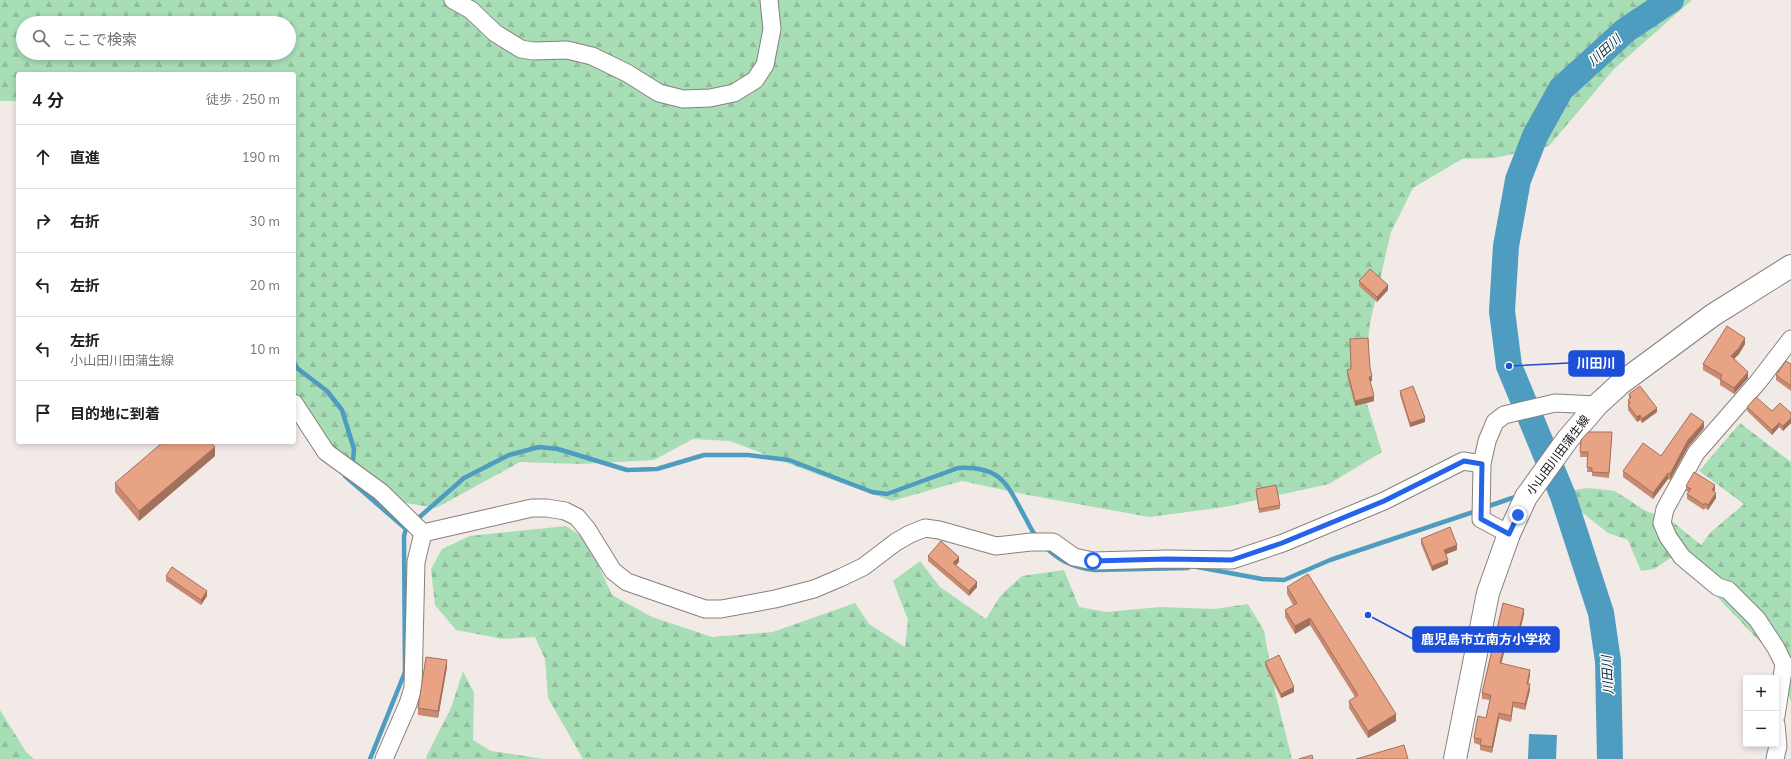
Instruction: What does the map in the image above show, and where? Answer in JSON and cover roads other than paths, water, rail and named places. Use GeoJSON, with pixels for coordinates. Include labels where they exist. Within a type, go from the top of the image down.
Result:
{"type":"FeatureCollection","features":[{"type":"Feature","properties":{"kind":"main road","name":"小山田川田蒲生線"},"geometry":{"type":"LineString","coordinates":[[1455,759],[1488,593],[1509,534],[1526,498],[1567,440],[1597,405],[1621,383],[1714,315],[1791,266]]}},
{"type":"Feature","properties":{"kind":"street"},"geometry":{"type":"LineString","coordinates":[[453,0],[471,10],[495,33],[521,48],[533,50],[567,50],[592,56],[627,73],[659,93],[683,99],[710,98],[734,93],[755,80],[765,65],[772,29],[769,0]]}},
{"type":"Feature","properties":{"kind":"street"},"geometry":{"type":"LineString","coordinates":[[1777,711],[1784,664],[1776,648],[1757,619],[1728,590],[1718,587],[1682,557],[1668,537],[1662,523],[1665,509],[1696,453],[1758,382],[1791,339]]}},
{"type":"Feature","properties":{"kind":"street"},"geometry":{"type":"LineString","coordinates":[[1509,534],[1481,519],[1482,464],[1487,441],[1495,422],[1504,415],[1555,403],[1597,405]]}},
{"type":"Feature","properties":{"kind":"street"},"geometry":{"type":"LineString","coordinates":[[296,406],[326,452],[381,492],[415,526],[416,562],[413,688],[408,704],[384,759]]}},
{"type":"Feature","properties":{"kind":"street"},"geometry":{"type":"LineString","coordinates":[[415,526],[532,508],[547,508],[565,511],[577,517],[587,529],[613,571],[627,582],[705,609],[743,606],[814,588],[863,567],[896,542],[925,528],[939,530],[996,546],[1031,542],[1053,542],[1074,557],[1093,561],[1167,559],[1232,560],[1282,543],[1384,501],[1464,461],[1482,464]]}},
{"type":"Feature","properties":{"kind":"street"},"geometry":{"type":"LineString","coordinates":[[1776,759],[1778,747]]}},
{"type":"Feature","properties":{"kind":"water"},"geometry":{"type":"Polygon","coordinates":[[[1529,734],[1557,735],[1556,759],[1528,759],[1529,734]]]}},
{"type":"Feature","properties":{"kind":"waterway","name":"川田川"},"geometry":{"type":"LineString","coordinates":[[1610,759],[1608,661],[1601,613],[1563,496],[1509,366],[1502,311],[1506,246],[1518,180],[1535,136],[1561,89],[1626,30],[1671,0]]}},
{"type":"Feature","properties":{"kind":"waterway"},"geometry":{"type":"LineString","coordinates":[[296,366],[327,391],[342,410],[354,449],[353,461]]}},
{"type":"Feature","properties":{"kind":"waterway"},"geometry":{"type":"LineString","coordinates":[[415,521],[464,478],[509,455],[539,447],[558,449],[627,470],[657,469],[704,455],[748,455],[789,460],[872,492],[887,494],[958,468],[985,470],[994,474],[1008,487],[1037,537]]}},
{"type":"Feature","properties":{"kind":"waterway"},"geometry":{"type":"LineString","coordinates":[[345,476],[406,529],[410,526]]}},
{"type":"Feature","properties":{"kind":"waterway"},"geometry":{"type":"LineString","coordinates":[[1541,489],[1558,483]]}},
{"type":"Feature","properties":{"kind":"waterway"},"geometry":{"type":"LineString","coordinates":[[1486,507],[1518,496]]}},
{"type":"Feature","properties":{"kind":"waterway"},"geometry":{"type":"LineString","coordinates":[[1197,567],[1262,579],[1284,580],[1330,560],[1479,510]]}},
{"type":"Feature","properties":{"kind":"waterway"},"geometry":{"type":"LineString","coordinates":[[370,759],[405,672],[404,536],[406,529]]}},
{"type":"Feature","properties":{"kind":"waterway"},"geometry":{"type":"LineString","coordinates":[[1045,546],[1061,560],[1088,569],[1188,568]]}},
{"type":"Feature","properties":{"kind":"place","name":"川田川"},"geometry":{"type":"Point","coordinates":[1509,366]}},
{"type":"Feature","properties":{"kind":"place","name":"鹿児島市立南方小学校"},"geometry":{"type":"Point","coordinates":[1368,615]}}]}
